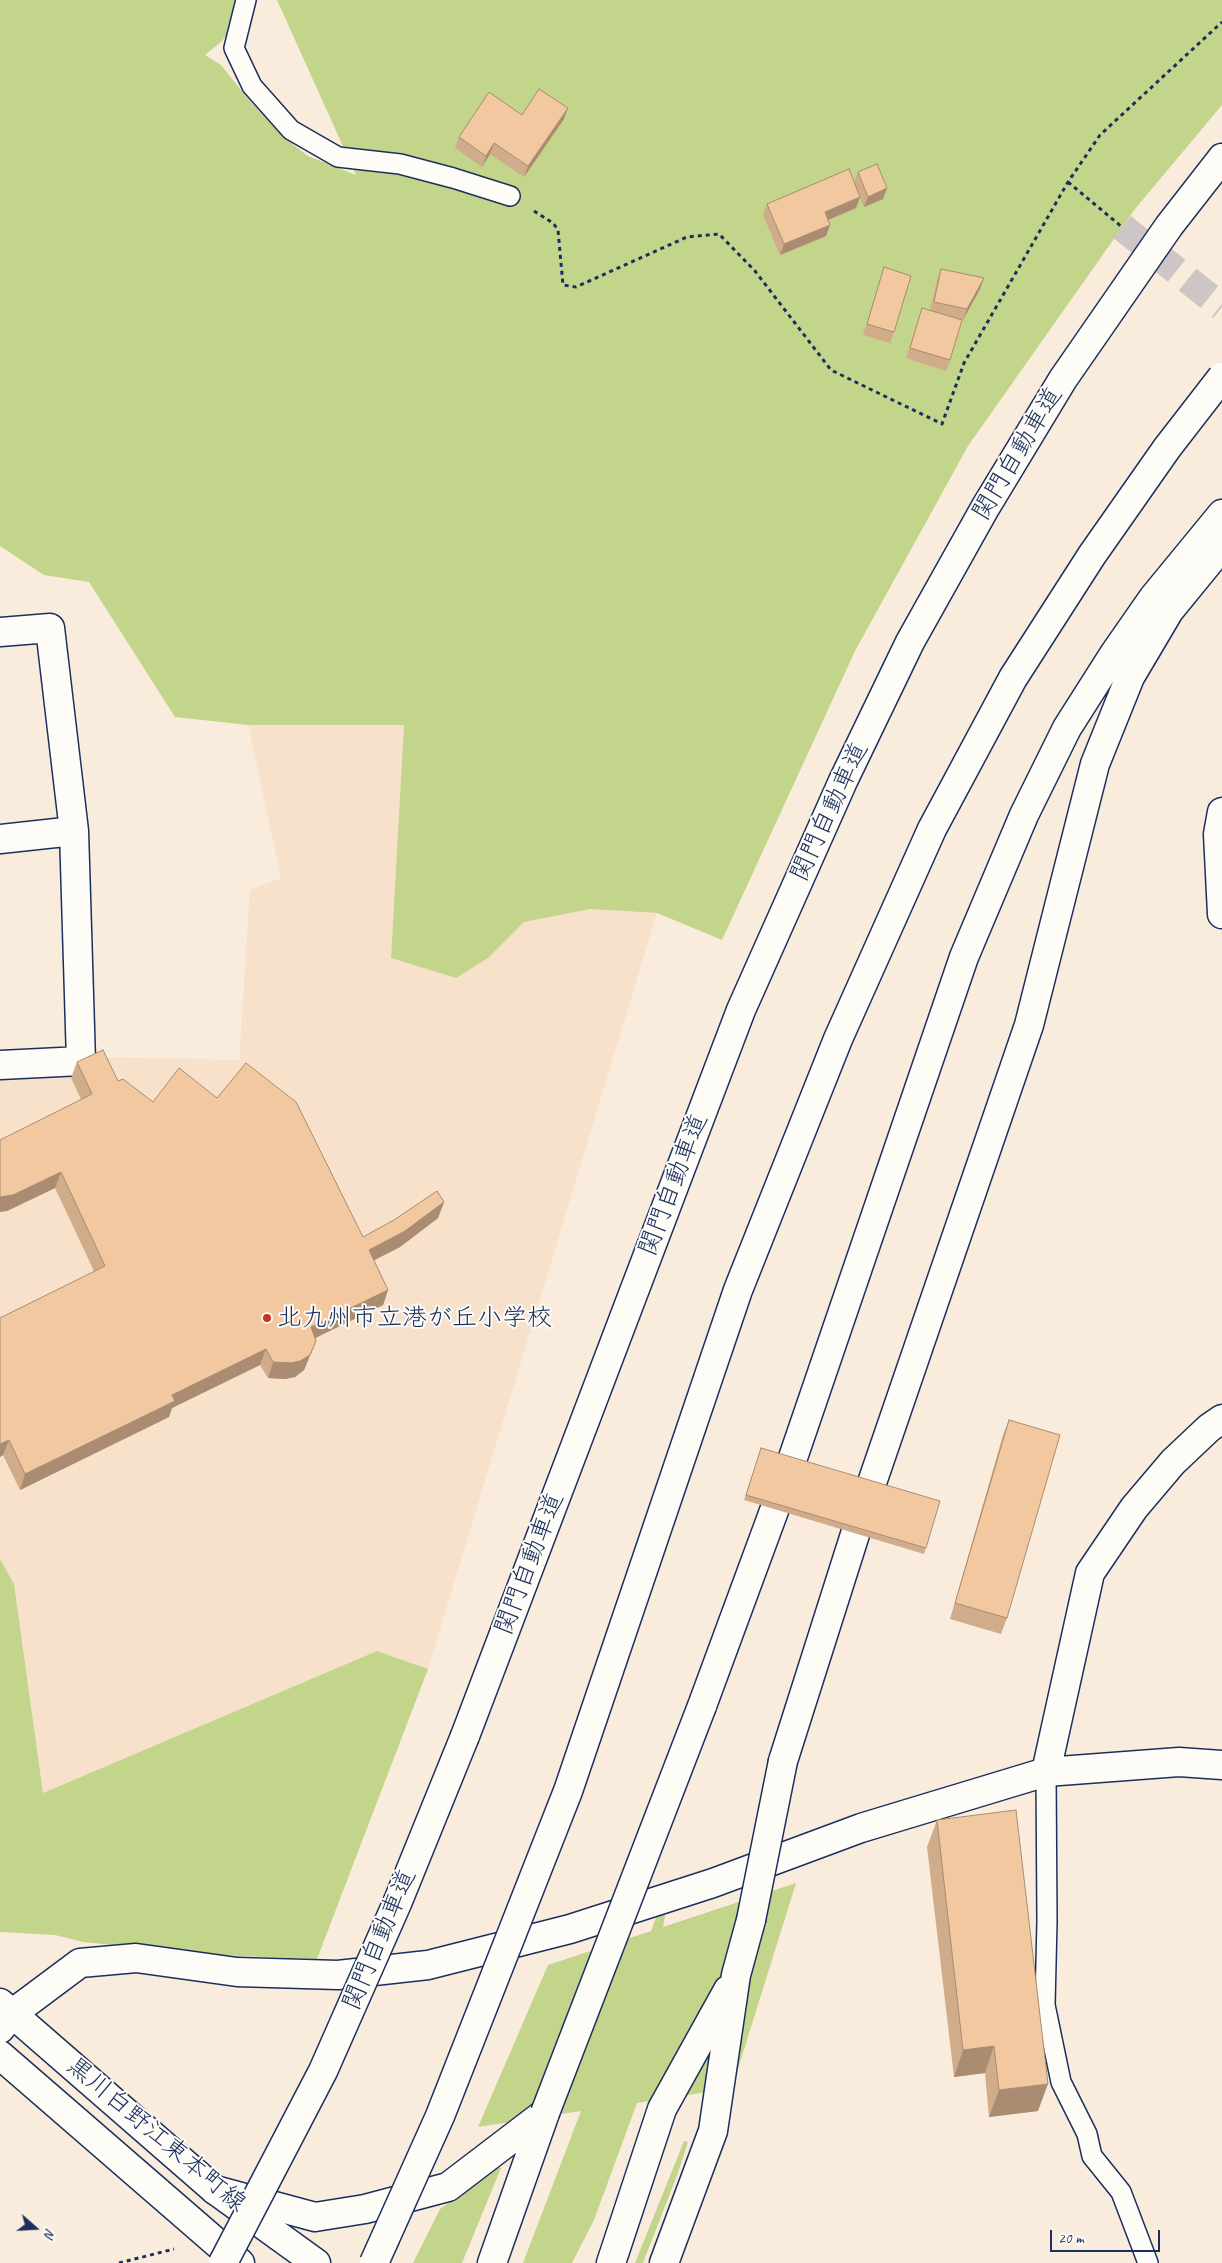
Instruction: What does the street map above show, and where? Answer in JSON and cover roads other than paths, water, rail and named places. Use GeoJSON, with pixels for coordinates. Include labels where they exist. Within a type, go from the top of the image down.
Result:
{"type":"FeatureCollection","features":[{"type":"Feature","properties":{"kind":"main road","name":"関門自動車道"},"geometry":{"type":"LineString","coordinates":[[223,2263],[323,2071],[398,1901],[465,1736],[741,1010],[847,773],[910,642],[985,508],[1058,387],[1169,226],[1222,158]]}},
{"type":"Feature","properties":{"kind":"main road"},"geometry":{"type":"LineString","coordinates":[[374,2263],[440,2116],[568,1791],[738,1290],[838,1039],[920,855],[1013,678],[1092,555],[1168,448],[1222,378]]}},
{"type":"Feature","properties":{"kind":"main road"},"geometry":{"type":"LineString","coordinates":[[664,2263],[713,2131],[736,1975],[751,1920],[783,1762],[864,1506],[1029,1024],[1095,764],[1161,604],[1222,514]]}},
{"type":"Feature","properties":{"kind":"main road"},"geometry":{"type":"LineString","coordinates":[[492,2263],[544,2113],[702,1706],[788,1472],[964,957],[1024,814],[1067,728],[1114,654],[1161,604],[1222,546]]}},
{"type":"Feature","properties":{"kind":"main road"},"geometry":{"type":"LineString","coordinates":[[0,632],[50,628],[74,831],[81,1060],[0,1065]]}},
{"type":"Feature","properties":{"kind":"main road"},"geometry":{"type":"LineString","coordinates":[[1222,812],[1218,834],[1222,914]]}},
{"type":"Feature","properties":{"kind":"main road"},"geometry":{"type":"LineString","coordinates":[[0,839],[74,831]]}},
{"type":"Feature","properties":{"kind":"main road"},"geometry":{"type":"LineString","coordinates":[[1046,1772],[1090,1573],[1134,1508],[1173,1462],[1218,1424]]}},
{"type":"Feature","properties":{"kind":"main road"},"geometry":{"type":"LineString","coordinates":[[4,2015],[80,1963],[136,1958],[237,1972],[338,1974],[428,1965],[570,1929],[713,1882],[861,1828],[1046,1772],[1179,1762],[1222,1764]]}},
{"type":"Feature","properties":{"kind":"main road"},"geometry":{"type":"LineString","coordinates":[[611,2263],[662,2109],[736,1975]]}},
{"type":"Feature","properties":{"kind":"main road","name":"黒川白野江東本町線"},"geometry":{"type":"LineString","coordinates":[[4,2015],[215,2190],[316,2263]]}},
{"type":"Feature","properties":{"kind":"main road","name":"黒川白野江東本町線"},"geometry":{"type":"LineString","coordinates":[[0,2055],[240,2263]]}},
{"type":"Feature","properties":{"kind":"main road"},"geometry":{"type":"LineString","coordinates":[[215,2190],[315,2217],[365,2209],[448,2187],[544,2113]]}},
{"type":"Feature","properties":{"kind":"lane"},"geometry":{"type":"LineString","coordinates":[[246,0],[234,48],[252,86],[291,130],[338,157],[400,164],[454,178],[510,196]]}},
{"type":"Feature","properties":{"kind":"lane"},"geometry":{"type":"LineString","coordinates":[[1046,1772],[1047,1921],[1045,2005],[1061,2082],[1087,2134],[1092,2156],[1121,2192],[1148,2263]]}},
{"type":"Feature","properties":{"kind":"tunnel"},"geometry":{"type":"LineString","coordinates":[[1122,227],[1222,307]]}},
{"type":"Feature","properties":{"kind":"place","name":"北九州市立港が丘小学校"},"geometry":{"type":"Point","coordinates":[267,1318]}}]}
